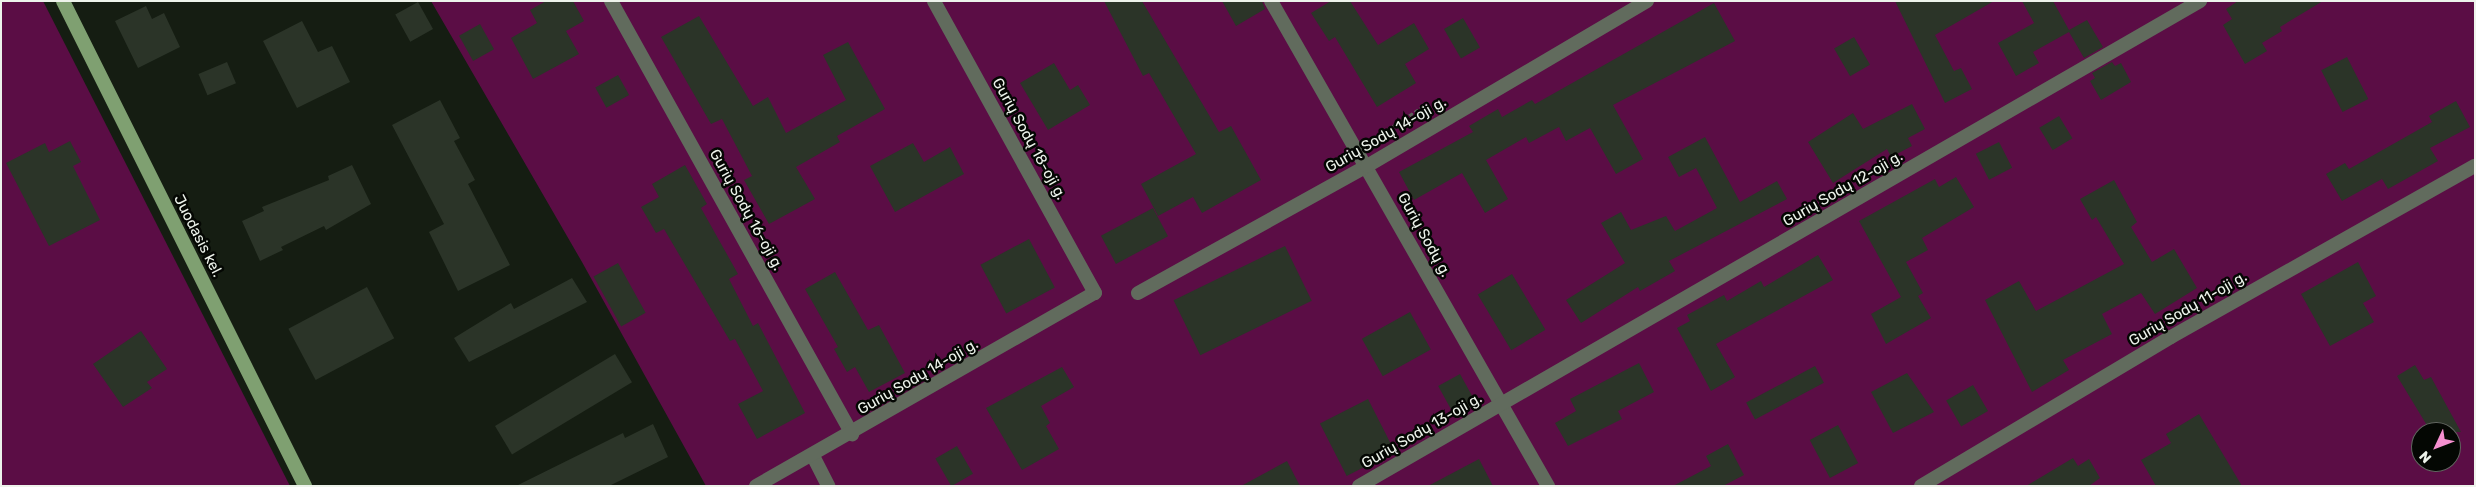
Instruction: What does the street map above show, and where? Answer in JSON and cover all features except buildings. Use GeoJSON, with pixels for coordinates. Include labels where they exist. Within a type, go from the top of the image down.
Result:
{"type":"FeatureCollection","features":[{"type":"Feature","properties":{"kind":"main road","name":"Juodasis kel."},"geometry":{"type":"LineString","coordinates":[[63,1],[305,486]]}},
{"type":"Feature","properties":{"kind":"street","name":"Gurių Sodų 16-oji g."},"geometry":{"type":"LineString","coordinates":[[611,1],[852,434]]}},
{"type":"Feature","properties":{"kind":"street","name":"Gurių Sodų 18-oji g."},"geometry":{"type":"LineString","coordinates":[[934,1],[1095,293]]}},
{"type":"Feature","properties":{"kind":"street","name":"Gurių Sodų g."},"geometry":{"type":"LineString","coordinates":[[1271,1],[1367,166],[1548,486]]}},
{"type":"Feature","properties":{"kind":"street","name":"Gurių Sodų 14-oji g."},"geometry":{"type":"LineString","coordinates":[[1138,293],[1367,166],[1648,1]]}},
{"type":"Feature","properties":{"kind":"street","name":"Gurių Sodų 12-oji g."},"geometry":{"type":"LineString","coordinates":[[1501,405],[2200,1]]}},
{"type":"Feature","properties":{"kind":"street","name":"Gurių Sodų 11-oji g."},"geometry":{"type":"LineString","coordinates":[[1921,486],[2171,337],[2475,166]]}},
{"type":"Feature","properties":{"kind":"street","name":"Gurių Sodų 14-oji g."},"geometry":{"type":"LineString","coordinates":[[756,486],[814,456],[1095,293]]}},
{"type":"Feature","properties":{"kind":"street","name":"Gurių Sodų 13-oji g."},"geometry":{"type":"LineString","coordinates":[[1359,486],[1501,405]]}},
{"type":"Feature","properties":{"kind":"street"},"geometry":{"type":"LineString","coordinates":[[814,456],[828,486]]}},
{"type":"Feature","properties":{"kind":"shaded area"},"geometry":{"type":"Polygon","coordinates":[[[1,1],[43,1],[290,486],[1,486],[1,1]]]}},
{"type":"Feature","properties":{"kind":"shaded area"},"geometry":{"type":"Polygon","coordinates":[[[431,1],[2475,1],[2475,486],[706,486],[582,262],[431,1]]]}}]}
